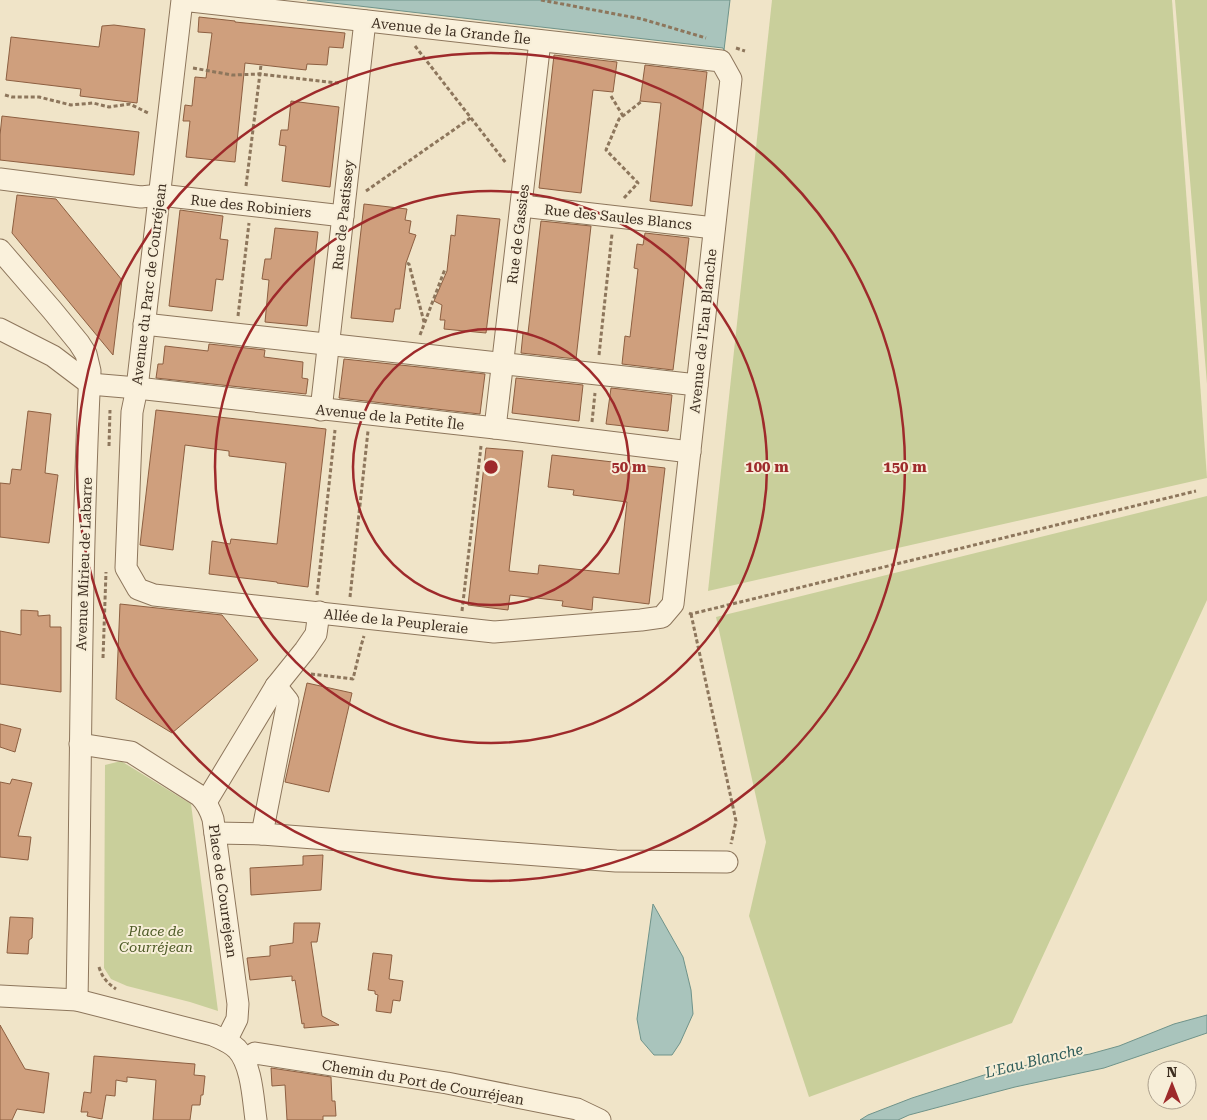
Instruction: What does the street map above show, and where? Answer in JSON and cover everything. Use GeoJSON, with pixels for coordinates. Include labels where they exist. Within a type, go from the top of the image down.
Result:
{"type":"FeatureCollection","features":[{"type":"Feature","properties":{"kind":"street","name":"Avenue de la Grande Île"},"geometry":{"type":"LineString","coordinates":[[182,0],[540,41],[724,53]]}},
{"type":"Feature","properties":{"kind":"street","name":"Avenue du Parc de Courréjean"},"geometry":{"type":"LineString","coordinates":[[126,568],[132,412],[137,388],[182,0]]}},
{"type":"Feature","properties":{"kind":"street","name":"Rue de Pastissey"},"geometry":{"type":"LineString","coordinates":[[328,416],[329,344],[365,21]]}},
{"type":"Feature","properties":{"kind":"street","name":"Rue de Gassies"},"geometry":{"type":"LineString","coordinates":[[489,433],[503,364],[540,41]]}},
{"type":"Feature","properties":{"kind":"street","name":"Avenue de l'Eau Blanche"},"geometry":{"type":"LineString","coordinates":[[682,609],[690,452],[731,79],[724,53]]}},
{"type":"Feature","properties":{"kind":"street","name":"Rue des Robiniers"},"geometry":{"type":"LineString","coordinates":[[0,179],[141,197],[160,196],[343,216]]}},
{"type":"Feature","properties":{"kind":"street","name":"Rue des Saules Blancs"},"geometry":{"type":"LineString","coordinates":[[522,206],[714,228]]}},
{"type":"Feature","properties":{"kind":"street","name":"Avenue Mirieu de Labarre"},"geometry":{"type":"LineString","coordinates":[[0,250],[79,343],[86,354],[90,371],[80,744]]}},
{"type":"Feature","properties":{"kind":"street"},"geometry":{"type":"LineString","coordinates":[[144,324],[697,385]]}},
{"type":"Feature","properties":{"kind":"street"},"geometry":{"type":"LineString","coordinates":[[0,330],[53,356],[90,384]]}},
{"type":"Feature","properties":{"kind":"street"},"geometry":{"type":"LineString","coordinates":[[63,363],[79,343]]}},
{"type":"Feature","properties":{"kind":"street","name":"Avenue de la Petite Île"},"geometry":{"type":"LineString","coordinates":[[90,384],[137,388],[328,416],[690,452]]}},
{"type":"Feature","properties":{"kind":"street","name":"Allée de la Peupleraie"},"geometry":{"type":"LineString","coordinates":[[126,568],[138,589],[154,595],[318,605],[494,632],[641,620],[662,617],[682,609]]}},
{"type":"Feature","properties":{"kind":"street"},"geometry":{"type":"LineString","coordinates":[[77,1000],[80,744],[131,752],[200,796],[206,802],[276,686],[306,650],[316,634],[318,605]]}},
{"type":"Feature","properties":{"kind":"street"},"geometry":{"type":"LineString","coordinates":[[262,834],[288,701],[276,686]]}},
{"type":"Feature","properties":{"kind":"street","name":"Place de Courrejean"},"geometry":{"type":"LineString","coordinates":[[206,802],[210,810],[215,833],[238,1004],[237,1019],[226,1041]]}},
{"type":"Feature","properties":{"kind":"street"},"geometry":{"type":"LineString","coordinates":[[215,833],[262,834],[616,861],[727,862]]}},
{"type":"Feature","properties":{"kind":"street"},"geometry":{"type":"LineString","coordinates":[[0,996],[77,1000],[213,1035],[226,1041],[236,1048],[245,1060],[256,1120]]}},
{"type":"Feature","properties":{"kind":"street","name":"Chemin du Port de Courréjean"},"geometry":{"type":"LineString","coordinates":[[245,1060],[254,1053],[447,1083],[577,1110],[600,1120]]}},
{"type":"Feature","properties":{"kind":"path"},"geometry":{"type":"LineString","coordinates":[[541,0],[642,19],[710,39]]}},
{"type":"Feature","properties":{"kind":"path"},"geometry":{"type":"LineString","coordinates":[[409,26],[408,37],[510,168],[516,173],[525,174]]}},
{"type":"Feature","properties":{"kind":"path"},"geometry":{"type":"LineString","coordinates":[[724,53],[745,51]]}},
{"type":"Feature","properties":{"kind":"path"},"geometry":{"type":"LineString","coordinates":[[246,189],[261,65]]}},
{"type":"Feature","properties":{"kind":"path"},"geometry":{"type":"LineString","coordinates":[[190,68],[232,75],[260,74],[337,83],[344,81]]}},
{"type":"Feature","properties":{"kind":"path"},"geometry":{"type":"LineString","coordinates":[[5,95],[12,97],[39,97],[71,105],[93,104],[109,107],[130,104],[151,114]]}},
{"type":"Feature","properties":{"kind":"path"},"geometry":{"type":"LineString","coordinates":[[611,96],[623,116]]}},
{"type":"Feature","properties":{"kind":"path"},"geometry":{"type":"LineString","coordinates":[[621,201],[638,183],[606,150],[619,119],[642,101]]}},
{"type":"Feature","properties":{"kind":"path"},"geometry":{"type":"LineString","coordinates":[[346,193],[362,194],[472,117]]}},
{"type":"Feature","properties":{"kind":"path"},"geometry":{"type":"LineString","coordinates":[[236,334],[250,216]]}},
{"type":"Feature","properties":{"kind":"path"},"geometry":{"type":"LineString","coordinates":[[591,430],[612,233]]}},
{"type":"Feature","properties":{"kind":"path"},"geometry":{"type":"LineString","coordinates":[[408,263],[424,322]]}},
{"type":"Feature","properties":{"kind":"path"},"geometry":{"type":"LineString","coordinates":[[418,354],[420,333],[445,269]]}},
{"type":"Feature","properties":{"kind":"path"},"geometry":{"type":"LineString","coordinates":[[318,605],[328,416]]}},
{"type":"Feature","properties":{"kind":"path"},"geometry":{"type":"LineString","coordinates":[[349,602],[369,429]]}},
{"type":"Feature","properties":{"kind":"path"},"geometry":{"type":"LineString","coordinates":[[461,615],[489,433]]}},
{"type":"Feature","properties":{"kind":"path"},"geometry":{"type":"LineString","coordinates":[[727,862],[736,821],[682,609],[1196,491]]}},
{"type":"Feature","properties":{"kind":"path"},"geometry":{"type":"LineString","coordinates":[[303,673],[353,678],[366,632]]}},
{"type":"Feature","properties":{"kind":"path"},"geometry":{"type":"LineString","coordinates":[[98,962],[102,977],[108,984],[122,990]]}},
{"type":"Feature","properties":{"kind":"green space"},"geometry":{"type":"Polygon","coordinates":[[[772,0],[1172,0],[1207,478],[708,591],[772,0]]]}},
{"type":"Feature","properties":{"kind":"green space"},"geometry":{"type":"Polygon","coordinates":[[[1175,0],[1207,0],[1207,384],[1175,0]]]}},
{"type":"Feature","properties":{"kind":"green space"},"geometry":{"type":"Polygon","coordinates":[[[1207,496],[1207,600],[1012,1023],[809,1097],[749,916],[766,842],[716,617],[1207,496]]]}},
{"type":"Feature","properties":{"kind":"green space","name":"Place de Courréjean"},"geometry":{"type":"Polygon","coordinates":[[[121,761],[191,804],[218,1011],[127,986],[111,979],[104,968],[105,765],[121,761]]]}},
{"type":"Feature","properties":{"kind":"water"},"geometry":{"type":"Polygon","coordinates":[[[307,0],[730,0],[724,50],[723,48],[307,0]]]}},
{"type":"Feature","properties":{"kind":"water"},"geometry":{"type":"Polygon","coordinates":[[[653,904],[683,957],[691,990],[693,1014],[680,1043],[672,1055],[654,1055],[641,1040],[637,1019],[653,904]]]}},
{"type":"Feature","properties":{"kind":"water"},"geometry":{"type":"Polygon","coordinates":[[[1207,1015],[1207,1033],[1104,1068],[1015,1087],[909,1115],[898,1120],[860,1120],[912,1098],[984,1075],[1090,1054],[1119,1046],[1174,1024],[1207,1015]]]}},
{"type":"Feature","properties":{"kind":"building"},"geometry":{"type":"Polygon","coordinates":[[[199,17],[345,33],[343,48],[329,47],[327,65],[307,64],[306,70],[245,63],[235,162],[186,157],[190,121],[183,121],[185,105],[192,106],[195,77],[206,78],[212,33],[198,32],[199,17]]]}},
{"type":"Feature","properties":{"kind":"building"},"geometry":{"type":"Polygon","coordinates":[[[114,25],[145,29],[137,103],[80,96],[81,89],[6,80],[11,37],[99,47],[102,26],[114,25]]]}},
{"type":"Feature","properties":{"kind":"building"},"geometry":{"type":"Polygon","coordinates":[[[554,55],[617,62],[613,92],[593,90],[581,193],[539,188],[554,55]]]}},
{"type":"Feature","properties":{"kind":"building"},"geometry":{"type":"Polygon","coordinates":[[[645,65],[707,72],[692,206],[650,201],[661,103],[640,101],[645,65]]]}},
{"type":"Feature","properties":{"kind":"building"},"geometry":{"type":"Polygon","coordinates":[[[291,101],[339,107],[330,187],[282,181],[286,146],[279,145],[281,130],[288,130],[291,101]]]}},
{"type":"Feature","properties":{"kind":"building"},"geometry":{"type":"Polygon","coordinates":[[[2,116],[139,132],[134,175],[0,160],[2,116]]]}},
{"type":"Feature","properties":{"kind":"building"},"geometry":{"type":"Polygon","coordinates":[[[17,195],[56,199],[122,280],[113,355],[12,233],[17,195]]]}},
{"type":"Feature","properties":{"kind":"building"},"geometry":{"type":"Polygon","coordinates":[[[364,204],[407,209],[405,220],[411,221],[409,233],[416,235],[406,263],[400,309],[395,309],[393,322],[351,318],[364,204]]]}},
{"type":"Feature","properties":{"kind":"building"},"geometry":{"type":"Polygon","coordinates":[[[180,210],[223,216],[220,239],[228,240],[223,280],[216,279],[212,311],[169,306],[180,210]]]}},
{"type":"Feature","properties":{"kind":"building"},"geometry":{"type":"Polygon","coordinates":[[[457,215],[500,219],[486,333],[444,329],[445,320],[440,320],[442,305],[434,301],[447,271],[451,235],[455,236],[457,215]]]}},
{"type":"Feature","properties":{"kind":"building"},"geometry":{"type":"Polygon","coordinates":[[[541,221],[591,226],[576,359],[521,353],[523,333],[528,333],[541,221]]]}},
{"type":"Feature","properties":{"kind":"building"},"geometry":{"type":"Polygon","coordinates":[[[275,228],[318,232],[307,326],[265,322],[269,280],[262,279],[265,259],[271,259],[275,228]]]}},
{"type":"Feature","properties":{"kind":"building"},"geometry":{"type":"Polygon","coordinates":[[[645,233],[689,238],[673,370],[622,364],[625,336],[630,337],[638,269],[634,268],[637,244],[643,245],[645,233]]]}},
{"type":"Feature","properties":{"kind":"building"},"geometry":{"type":"Polygon","coordinates":[[[209,344],[265,350],[264,357],[303,362],[302,378],[308,379],[306,394],[156,378],[158,364],[163,364],[165,346],[208,351],[209,344]]]}},
{"type":"Feature","properties":{"kind":"building"},"geometry":{"type":"Polygon","coordinates":[[[344,359],[485,374],[480,414],[339,398],[344,359]]]}},
{"type":"Feature","properties":{"kind":"building"},"geometry":{"type":"Polygon","coordinates":[[[516,378],[583,385],[579,421],[512,413],[516,378]]]}},
{"type":"Feature","properties":{"kind":"building"},"geometry":{"type":"Polygon","coordinates":[[[611,388],[672,395],[668,431],[606,424],[611,388]]]}},
{"type":"Feature","properties":{"kind":"building"},"geometry":{"type":"Polygon","coordinates":[[[156,410],[326,429],[308,587],[209,574],[212,541],[230,544],[231,539],[277,544],[286,463],[229,456],[229,451],[185,445],[173,550],[140,545],[156,410]]]}},
{"type":"Feature","properties":{"kind":"building"},"geometry":{"type":"Polygon","coordinates":[[[28,411],[51,414],[45,473],[58,475],[49,543],[0,537],[0,483],[10,484],[12,469],[21,470],[28,411]]]}},
{"type":"Feature","properties":{"kind":"building"},"geometry":{"type":"Polygon","coordinates":[[[486,448],[523,451],[509,571],[538,574],[539,565],[619,574],[627,502],[573,495],[574,490],[548,487],[552,455],[665,468],[649,604],[593,597],[592,610],[562,606],[563,601],[510,595],[508,610],[468,605],[486,448]]]}},
{"type":"Feature","properties":{"kind":"building"},"geometry":{"type":"Polygon","coordinates":[[[120,604],[222,615],[258,660],[172,733],[116,699],[120,604]]]}},
{"type":"Feature","properties":{"kind":"building"},"geometry":{"type":"Polygon","coordinates":[[[21,610],[38,611],[38,616],[50,615],[50,627],[61,627],[61,692],[0,684],[0,631],[21,635],[21,610]]]}},
{"type":"Feature","properties":{"kind":"building"},"geometry":{"type":"Polygon","coordinates":[[[307,683],[352,693],[329,792],[285,782],[307,683]]]}},
{"type":"Feature","properties":{"kind":"building"},"geometry":{"type":"Polygon","coordinates":[[[0,724],[21,729],[15,752],[0,747],[0,724]]]}},
{"type":"Feature","properties":{"kind":"building"},"geometry":{"type":"Polygon","coordinates":[[[12,779],[32,783],[18,836],[31,837],[28,860],[0,857],[0,782],[10,784],[12,779]]]}},
{"type":"Feature","properties":{"kind":"building"},"geometry":{"type":"Polygon","coordinates":[[[323,855],[321,890],[251,895],[250,868],[303,865],[303,856],[323,855]]]}},
{"type":"Feature","properties":{"kind":"building"},"geometry":{"type":"Polygon","coordinates":[[[10,917],[33,918],[32,938],[29,940],[28,954],[7,953],[10,917]]]}},
{"type":"Feature","properties":{"kind":"building"},"geometry":{"type":"Polygon","coordinates":[[[294,923],[320,923],[317,942],[311,942],[322,1016],[339,1025],[304,1028],[295,980],[292,981],[292,976],[250,980],[247,958],[270,956],[270,946],[293,943],[294,923]]]}},
{"type":"Feature","properties":{"kind":"building"},"geometry":{"type":"Polygon","coordinates":[[[373,953],[392,955],[389,979],[403,981],[400,1001],[393,1000],[391,1013],[376,1011],[378,995],[375,994],[375,991],[368,990],[373,953]]]}},
{"type":"Feature","properties":{"kind":"building"},"geometry":{"type":"Polygon","coordinates":[[[0,1025],[25,1069],[49,1073],[44,1113],[17,1109],[12,1120],[0,1120],[0,1025]]]}},
{"type":"Feature","properties":{"kind":"building"},"geometry":{"type":"Polygon","coordinates":[[[94,1056],[195,1064],[194,1075],[205,1076],[200,1105],[192,1105],[190,1120],[153,1120],[156,1080],[127,1077],[127,1082],[116,1080],[115,1096],[106,1095],[102,1119],[87,1116],[88,1112],[81,1112],[84,1092],[91,1093],[94,1056]]]}},
{"type":"Feature","properties":{"kind":"building"},"geometry":{"type":"Polygon","coordinates":[[[271,1068],[331,1077],[332,1101],[335,1101],[336,1116],[323,1116],[323,1120],[287,1120],[285,1085],[272,1086],[271,1068]]]}},
{"type":"Feature","properties":{"kind":"water label","name":"L'Eau Blanche"},"geometry":{"type":"Point","coordinates":[1034,1061]}}]}
